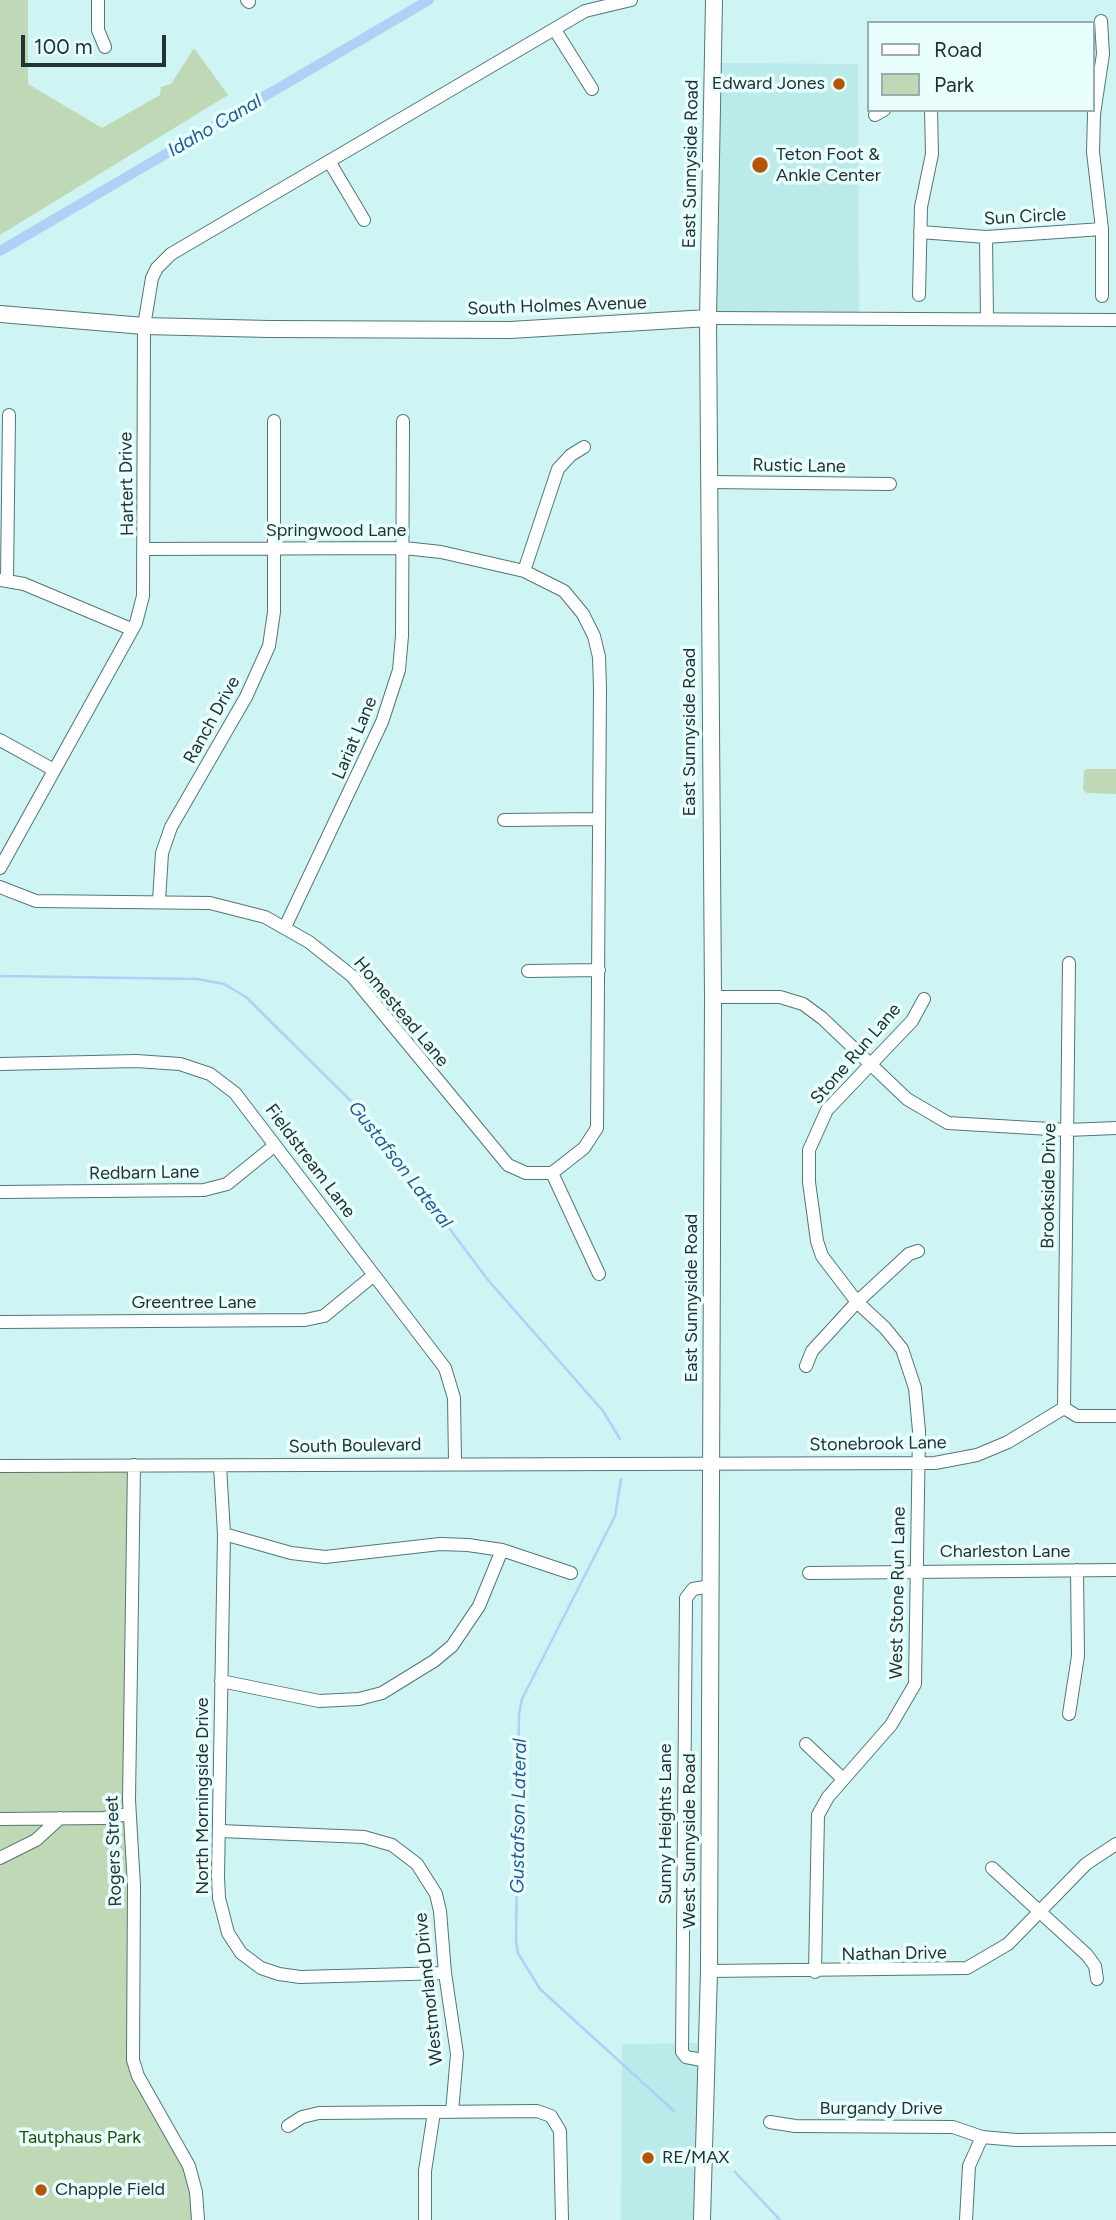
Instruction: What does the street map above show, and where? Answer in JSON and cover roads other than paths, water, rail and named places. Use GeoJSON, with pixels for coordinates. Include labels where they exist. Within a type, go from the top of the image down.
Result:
{"type":"FeatureCollection","features":[{"type":"Feature","properties":{"kind":"main road","name":"East Sunnyside Road"},"geometry":{"type":"LineString","coordinates":[[710,1463],[713,997],[708,318],[714,0]]}},
{"type":"Feature","properties":{"kind":"main road","name":"South Holmes Avenue"},"geometry":{"type":"LineString","coordinates":[[0,314],[144,326],[510,330],[708,318]]}},
{"type":"Feature","properties":{"kind":"main road","name":"West Sunnyside Road"},"geometry":{"type":"LineString","coordinates":[[702,2220],[709,1971],[710,1463]]}},
{"type":"Feature","properties":{"kind":"street"},"geometry":{"type":"LineString","coordinates":[[98,0],[98,30],[105,47]]}},
{"type":"Feature","properties":{"kind":"street","name":"Hartert Drive"},"geometry":{"type":"LineString","coordinates":[[0,868],[131,629],[144,596],[144,326],[152,278],[171,254],[585,11],[631,0]]}},
{"type":"Feature","properties":{"kind":"street"},"geometry":{"type":"LineString","coordinates":[[1095,105],[1096,82],[1103,54],[1101,21]]}},
{"type":"Feature","properties":{"kind":"street"},"geometry":{"type":"LineString","coordinates":[[555,30],[592,89]]}},
{"type":"Feature","properties":{"kind":"street"},"geometry":{"type":"LineString","coordinates":[[919,295],[919,232],[921,207],[932,154],[931,112]]}},
{"type":"Feature","properties":{"kind":"street"},"geometry":{"type":"LineString","coordinates":[[1095,112],[1093,152],[1102,229],[1102,296]]}},
{"type":"Feature","properties":{"kind":"street"},"geometry":{"type":"LineString","coordinates":[[329,161],[364,220]]}},
{"type":"Feature","properties":{"kind":"street","name":"Sun Circle"},"geometry":{"type":"LineString","coordinates":[[919,232],[986,237],[1102,229]]}},
{"type":"Feature","properties":{"kind":"street"},"geometry":{"type":"LineString","coordinates":[[986,237],[987,319]]}},
{"type":"Feature","properties":{"kind":"street","name":"South Holmes Avenue"},"geometry":{"type":"LineString","coordinates":[[708,318],[1116,320]]}},
{"type":"Feature","properties":{"kind":"street"},"geometry":{"type":"LineString","coordinates":[[9,415],[9,548],[3,580],[24,584],[131,629]]}},
{"type":"Feature","properties":{"kind":"street","name":"Ranch Drive"},"geometry":{"type":"LineString","coordinates":[[159,901],[162,853],[171,827],[246,697],[269,646],[274,612],[274,421]]}},
{"type":"Feature","properties":{"kind":"street","name":"Lariat Lane"},"geometry":{"type":"LineString","coordinates":[[285,927],[326,845],[393,694],[402,636],[403,421]]}},
{"type":"Feature","properties":{"kind":"street"},"geometry":{"type":"LineString","coordinates":[[524,571],[558,469],[571,455],[584,447]]}},
{"type":"Feature","properties":{"kind":"street","name":"Rustic Lane"},"geometry":{"type":"LineString","coordinates":[[708,482],[890,484]]}},
{"type":"Feature","properties":{"kind":"street","name":"Springwood Lane"},"geometry":{"type":"LineString","coordinates":[[145,549],[404,548],[472,557],[524,571],[564,592],[583,614],[594,636],[600,688],[597,1128],[584,1147],[547,1174]]}},
{"type":"Feature","properties":{"kind":"street"},"geometry":{"type":"LineString","coordinates":[[0,740],[54,770]]}},
{"type":"Feature","properties":{"kind":"street"},"geometry":{"type":"LineString","coordinates":[[504,820],[599,819]]}},
{"type":"Feature","properties":{"kind":"street","name":"Homestead Lane"},"geometry":{"type":"LineString","coordinates":[[0,887],[36,901],[210,902],[245,910],[285,927],[332,958],[352,976],[486,1144],[508,1165],[526,1173],[547,1174]]}},
{"type":"Feature","properties":{"kind":"street","name":"Brookside Drive"},"geometry":{"type":"LineString","coordinates":[[1064,1408],[1069,963]]}},
{"type":"Feature","properties":{"kind":"street"},"geometry":{"type":"LineString","coordinates":[[528,971],[599,970]]}},
{"type":"Feature","properties":{"kind":"street"},"geometry":{"type":"LineString","coordinates":[[713,997],[780,997],[803,1004],[872,1063],[907,1099],[948,1123],[1067,1130],[1116,1128]]}},
{"type":"Feature","properties":{"kind":"street","name":"Stone Run Lane"},"geometry":{"type":"LineString","coordinates":[[919,1433],[915,1388],[902,1349],[831,1272],[820,1248],[808,1162],[815,1132],[827,1110],[912,1021],[924,999]]}},
{"type":"Feature","properties":{"kind":"street","name":"Fieldstream Lane"},"geometry":{"type":"LineString","coordinates":[[0,1064],[136,1062],[180,1065],[201,1070],[245,1103],[274,1146],[446,1368],[451,1380],[455,1462]]}},
{"type":"Feature","properties":{"kind":"street","name":"Redbarn Lane"},"geometry":{"type":"LineString","coordinates":[[0,1192],[204,1190],[227,1184],[274,1146]]}},
{"type":"Feature","properties":{"kind":"street"},"geometry":{"type":"LineString","coordinates":[[547,1174],[599,1274]]}},
{"type":"Feature","properties":{"kind":"street"},"geometry":{"type":"LineString","coordinates":[[806,1366],[812,1350],[857,1302],[909,1254],[918,1251]]}},
{"type":"Feature","properties":{"kind":"street","name":"Greentree Lane"},"geometry":{"type":"LineString","coordinates":[[0,1322],[305,1320],[324,1316],[374,1275]]}},
{"type":"Feature","properties":{"kind":"street"},"geometry":{"type":"LineString","coordinates":[[1064,1408],[1077,1416],[1116,1416]]}},
{"type":"Feature","properties":{"kind":"street","name":"Stonebrook Lane"},"geometry":{"type":"LineString","coordinates":[[710,1463],[956,1461],[1008,1442],[1064,1408]]}},
{"type":"Feature","properties":{"kind":"street","name":"West Stone Run Lane"},"geometry":{"type":"LineString","coordinates":[[814,1972],[818,1815],[828,1797],[891,1726],[915,1684],[919,1433]]}},
{"type":"Feature","properties":{"kind":"street","name":"South Boulevard"},"geometry":{"type":"LineString","coordinates":[[0,1466],[710,1463]]}},
{"type":"Feature","properties":{"kind":"street","name":"Rogers Street"},"geometry":{"type":"LineString","coordinates":[[134,1465],[129,1814],[134,1886],[133,2060],[138,2076],[189,2166],[196,2192],[198,2220]]}},
{"type":"Feature","properties":{"kind":"street","name":"North Morningside Drive"},"geometry":{"type":"LineString","coordinates":[[220,1466],[224,1534],[218,1876],[223,1917],[241,1953],[261,1968],[300,1977],[445,1973]]}},
{"type":"Feature","properties":{"kind":"street"},"geometry":{"type":"LineString","coordinates":[[224,1534],[291,1553],[325,1557],[440,1544],[502,1550],[571,1573]]}},
{"type":"Feature","properties":{"kind":"street"},"geometry":{"type":"LineString","coordinates":[[221,1681],[319,1700],[359,1699],[382,1693],[435,1661],[452,1646],[479,1606],[502,1550]]}},
{"type":"Feature","properties":{"kind":"street"},"geometry":{"type":"LineString","coordinates":[[1069,1714],[1078,1656],[1077,1570]]}},
{"type":"Feature","properties":{"kind":"street","name":"Charleston Lane"},"geometry":{"type":"LineString","coordinates":[[809,1573],[1116,1570]]}},
{"type":"Feature","properties":{"kind":"street","name":"Sunny Heights Lane"},"geometry":{"type":"LineString","coordinates":[[707,2060],[686,2057],[682,2052],[686,1598],[693,1589],[711,1586]]}},
{"type":"Feature","properties":{"kind":"street"},"geometry":{"type":"LineString","coordinates":[[806,1744],[843,1779]]}},
{"type":"Feature","properties":{"kind":"street"},"geometry":{"type":"LineString","coordinates":[[0,1819],[129,1814]]}},
{"type":"Feature","properties":{"kind":"street"},"geometry":{"type":"LineString","coordinates":[[0,1858],[36,1840],[60,1818]]}},
{"type":"Feature","properties":{"kind":"street","name":"Westmorland Drive"},"geometry":{"type":"LineString","coordinates":[[220,1831],[364,1838],[392,1845],[417,1864],[436,1895],[440,1911],[445,1973],[457,2054],[452,2112]]}},
{"type":"Feature","properties":{"kind":"street","name":"Nathan Drive"},"geometry":{"type":"LineString","coordinates":[[709,1971],[814,1972],[967,1968],[1008,1944],[1086,1864],[1116,1844]]}},
{"type":"Feature","properties":{"kind":"street"},"geometry":{"type":"LineString","coordinates":[[992,1868],[1087,1955],[1095,1966],[1097,1979]]}},
{"type":"Feature","properties":{"kind":"street"},"geometry":{"type":"LineString","coordinates":[[288,2126],[302,2117],[319,2113],[537,2111],[551,2116],[558,2125],[562,2146],[562,2220]]}},
{"type":"Feature","properties":{"kind":"street"},"geometry":{"type":"LineString","coordinates":[[425,2220],[425,2171],[435,2112]]}},
{"type":"Feature","properties":{"kind":"street","name":"Burgandy Drive"},"geometry":{"type":"LineString","coordinates":[[770,2122],[795,2126],[953,2127],[982,2137],[1016,2140],[1116,2139]]}},
{"type":"Feature","properties":{"kind":"street"},"geometry":{"type":"LineString","coordinates":[[966,2220],[969,2166],[982,2137]]}},
{"type":"Feature","properties":{"kind":"waterway","name":"Idaho Canal"},"geometry":{"type":"LineString","coordinates":[[0,251],[429,0]]}},
{"type":"Feature","properties":{"kind":"waterway","name":"Gustafson Lateral"},"geometry":{"type":"LineString","coordinates":[[0,976],[197,979],[224,984],[246,997],[362,1112],[488,1280],[603,1411],[620,1439]]}},
{"type":"Feature","properties":{"kind":"waterway","name":"Gustafson Lateral"},"geometry":{"type":"LineString","coordinates":[[621,1479],[615,1516],[522,1699],[519,1714],[516,1941],[518,1953],[540,1989],[674,2111]]}},
{"type":"Feature","properties":{"kind":"waterway","name":"Gustafson Lateral"},"geometry":{"type":"LineString","coordinates":[[735,2172],[780,2220]]}},
{"type":"Feature","properties":{"kind":"place","name":"Edward Jones"},"geometry":{"type":"Point","coordinates":[839,84]}},
{"type":"Feature","properties":{"kind":"place","name":"Teton Foot & Ankle Center"},"geometry":{"type":"Point","coordinates":[760,165]}},
{"type":"Feature","properties":{"kind":"place","name":"RE/MAX"},"geometry":{"type":"Point","coordinates":[648,2158]}},
{"type":"Feature","properties":{"kind":"place","name":"Chapple Field"},"geometry":{"type":"Point","coordinates":[41,2190]}},
{"type":"Feature","properties":{"kind":"park label","name":"Tautphaus Park"},"geometry":{"type":"Point","coordinates":[80,2138]}}]}
